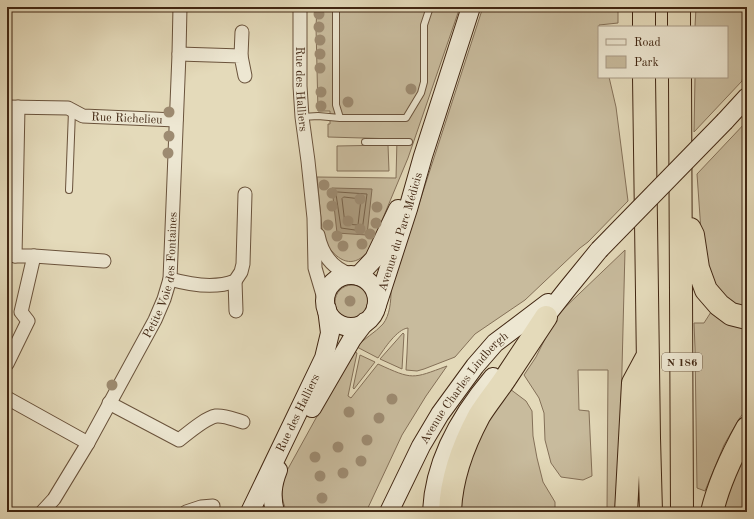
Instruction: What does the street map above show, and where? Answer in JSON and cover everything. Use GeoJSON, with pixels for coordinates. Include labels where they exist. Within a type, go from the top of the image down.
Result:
{"type":"FeatureCollection","features":[{"type":"Feature","properties":{"kind":"highway"},"geometry":{"type":"LineString","coordinates":[[644,7],[644,26]]}},
{"type":"Feature","properties":{"kind":"highway"},"geometry":{"type":"LineString","coordinates":[[679,7],[679,26]]}},
{"type":"Feature","properties":{"kind":"highway","name":"N 186"},"geometry":{"type":"LineString","coordinates":[[644,78],[651,512]]}},
{"type":"Feature","properties":{"kind":"highway","name":"N 186"},"geometry":{"type":"LineString","coordinates":[[680,78],[682,512]]}},
{"type":"Feature","properties":{"kind":"highway"},"geometry":{"type":"LineString","coordinates":[[681,212],[694,235],[698,268],[706,290],[719,305],[731,314],[747,318]]}},
{"type":"Feature","properties":{"kind":"highway"},"geometry":{"type":"LineString","coordinates":[[450,512],[452,488],[464,447],[480,416],[546,317]]}},
{"type":"Feature","properties":{"kind":"highway"},"geometry":{"type":"LineString","coordinates":[[626,512],[633,383],[648,354]]}},
{"type":"Feature","properties":{"kind":"highway"},"geometry":{"type":"LineString","coordinates":[[712,512],[715,496],[731,456],[747,428]]}},
{"type":"Feature","properties":{"kind":"street","name":"Petite Voie des Fontaines"},"geometry":{"type":"LineString","coordinates":[[42,512],[54,499],[88,443],[156,320],[170,279],[180,7]]}},
{"type":"Feature","properties":{"kind":"street","name":"Rue des Halliers"},"geometry":{"type":"LineString","coordinates":[[250,512],[324,358],[330,333],[326,307],[315,268],[314,218],[302,117],[300,86],[300,7]]}},
{"type":"Feature","properties":{"kind":"street","name":"Avenue du Parc Médicis"},"geometry":{"type":"LineString","coordinates":[[376,308],[408,209],[423,156],[472,7]]}},
{"type":"Feature","properties":{"kind":"street"},"geometry":{"type":"LineString","coordinates":[[242,32],[242,56],[245,76]]}},
{"type":"Feature","properties":{"kind":"street"},"geometry":{"type":"LineString","coordinates":[[179,54],[242,56]]}},
{"type":"Feature","properties":{"kind":"street","name":"Avenue Charles Lindbergh"},"geometry":{"type":"LineString","coordinates":[[432,512],[433,495],[438,470],[447,445],[458,426],[491,380],[546,317],[599,250],[747,97]]}},
{"type":"Feature","properties":{"kind":"street"},"geometry":{"type":"LineString","coordinates":[[12,107],[11,254],[104,262]]}},
{"type":"Feature","properties":{"kind":"street","name":"Rue Richelieu"},"geometry":{"type":"LineString","coordinates":[[12,107],[68,108],[83,116],[176,120]]}},
{"type":"Feature","properties":{"kind":"street","name":"Avenue Charles Lindbergh"},"geometry":{"type":"LineString","coordinates":[[725,121],[740,115],[747,109]]}},
{"type":"Feature","properties":{"kind":"street","name":"Avenue du Parc Médicis"},"geometry":{"type":"LineString","coordinates":[[355,275],[374,259],[423,156]]}},
{"type":"Feature","properties":{"kind":"street"},"geometry":{"type":"LineString","coordinates":[[236,311],[235,281],[241,272],[243,264],[245,194]]}},
{"type":"Feature","properties":{"kind":"street","name":"Rue des Halliers"},"geometry":{"type":"LineString","coordinates":[[314,218],[320,246],[325,256],[340,270],[355,275]]}},
{"type":"Feature","properties":{"kind":"street"},"geometry":{"type":"LineString","coordinates":[[7,364],[28,322],[21,312],[34,256]]}},
{"type":"Feature","properties":{"kind":"street"},"geometry":{"type":"LineString","coordinates":[[355,275],[367,280],[374,288],[377,297],[376,308],[372,316],[366,322],[354,326],[343,325],[333,319],[326,307],[326,298],[330,286],[340,278],[355,275]]}},
{"type":"Feature","properties":{"kind":"street"},"geometry":{"type":"LineString","coordinates":[[170,279],[187,284],[220,285],[235,281]]}},
{"type":"Feature","properties":{"kind":"street","name":"Avenue Charles Lindbergh"},"geometry":{"type":"LineString","coordinates":[[389,512],[421,446],[440,414],[475,366],[496,343],[568,288]]}},
{"type":"Feature","properties":{"kind":"street","name":"Rue des Halliers"},"geometry":{"type":"LineString","coordinates":[[275,512],[272,488],[280,464],[352,339],[366,322]]}},
{"type":"Feature","properties":{"kind":"street"},"geometry":{"type":"LineString","coordinates":[[7,398],[88,443]]}},
{"type":"Feature","properties":{"kind":"street"},"geometry":{"type":"LineString","coordinates":[[109,403],[179,440],[206,420],[216,416],[229,417],[243,422]]}},
{"type":"Feature","properties":{"kind":"street"},"geometry":{"type":"LineString","coordinates":[[186,512],[213,506]]}},
{"type":"Feature","properties":{"kind":"lane"},"geometry":{"type":"LineString","coordinates":[[336,7],[336,105],[340,118]]}},
{"type":"Feature","properties":{"kind":"lane"},"geometry":{"type":"LineString","coordinates":[[302,117],[406,118],[421,93],[424,82],[424,25],[430,7]]}},
{"type":"Feature","properties":{"kind":"lane"},"geometry":{"type":"LineString","coordinates":[[69,190],[72,111]]}},
{"type":"Feature","properties":{"kind":"lane"},"geometry":{"type":"LineString","coordinates":[[365,142],[409,142]]}},
{"type":"Feature","properties":{"kind":"green space"},"geometry":{"type":"Polygon","coordinates":[[[317,7],[460,7],[408,158],[370,249],[361,258],[351,262],[341,259],[331,250],[328,252],[323,240],[317,177],[396,178],[397,139],[328,137],[330,111],[318,111],[317,7]]]}},
{"type":"Feature","properties":{"kind":"green space"},"geometry":{"type":"Polygon","coordinates":[[[483,7],[618,7],[618,23],[598,26],[598,78],[609,78],[616,107],[628,201],[588,242],[525,300],[475,334],[455,357],[424,369],[417,371],[406,370],[408,328],[404,329],[395,336],[378,358],[357,347],[383,324],[389,312],[391,290],[483,7]]]}},
{"type":"Feature","properties":{"kind":"green space"},"geometry":{"type":"Polygon","coordinates":[[[696,7],[747,7],[747,57],[742,81],[694,132],[695,78],[728,78],[728,26],[695,26],[696,7]]]}},
{"type":"Feature","properties":{"kind":"green space"},"geometry":{"type":"Polygon","coordinates":[[[747,121],[747,312],[731,305],[710,277],[701,231],[697,174],[747,121]]]}},
{"type":"Feature","properties":{"kind":"green space"},"geometry":{"type":"Polygon","coordinates":[[[388,145],[389,171],[337,171],[337,146],[388,145]]]}},
{"type":"Feature","properties":{"kind":"green space"},"geometry":{"type":"Polygon","coordinates":[[[625,250],[621,408],[616,512],[607,512],[608,370],[578,370],[579,410],[589,411],[592,476],[583,480],[561,477],[551,463],[545,440],[544,413],[539,398],[524,375],[536,357],[557,315],[625,250]]]}},
{"type":"Feature","properties":{"kind":"green space"},"geometry":{"type":"Polygon","coordinates":[[[349,285],[355,285],[364,290],[368,296],[368,308],[364,314],[355,319],[349,319],[340,314],[335,305],[335,299],[340,290],[349,285]]]}},
{"type":"Feature","properties":{"kind":"green space"},"geometry":{"type":"Polygon","coordinates":[[[711,312],[727,323],[747,330],[747,408],[724,445],[705,491],[697,488],[694,323],[704,323],[711,312]]]}},
{"type":"Feature","properties":{"kind":"green space"},"geometry":{"type":"Polygon","coordinates":[[[403,333],[404,334],[402,369],[380,359],[403,333]]]}},
{"type":"Feature","properties":{"kind":"green space"},"geometry":{"type":"Polygon","coordinates":[[[353,351],[357,353],[348,396],[351,398],[378,364],[399,373],[412,376],[447,366],[426,396],[402,435],[366,512],[287,512],[282,494],[284,476],[353,351]]]}},
{"type":"Feature","properties":{"kind":"green space"},"geometry":{"type":"Polygon","coordinates":[[[360,355],[375,362],[354,389],[353,388],[360,355]]]}},
{"type":"Feature","properties":{"kind":"green space"},"geometry":{"type":"Polygon","coordinates":[[[510,389],[526,401],[532,411],[533,436],[537,458],[543,482],[555,502],[555,512],[460,512],[462,484],[470,458],[481,434],[510,389]]]}},
{"type":"Feature","properties":{"kind":"green space"},"geometry":{"type":"Polygon","coordinates":[[[747,449],[747,499],[740,512],[720,512],[741,459],[747,449]]]}},
{"type":"Feature","properties":{"kind":"water"},"geometry":{"type":"Polygon","coordinates":[[[332,188],[372,189],[367,235],[337,233],[332,188]]]}}]}
